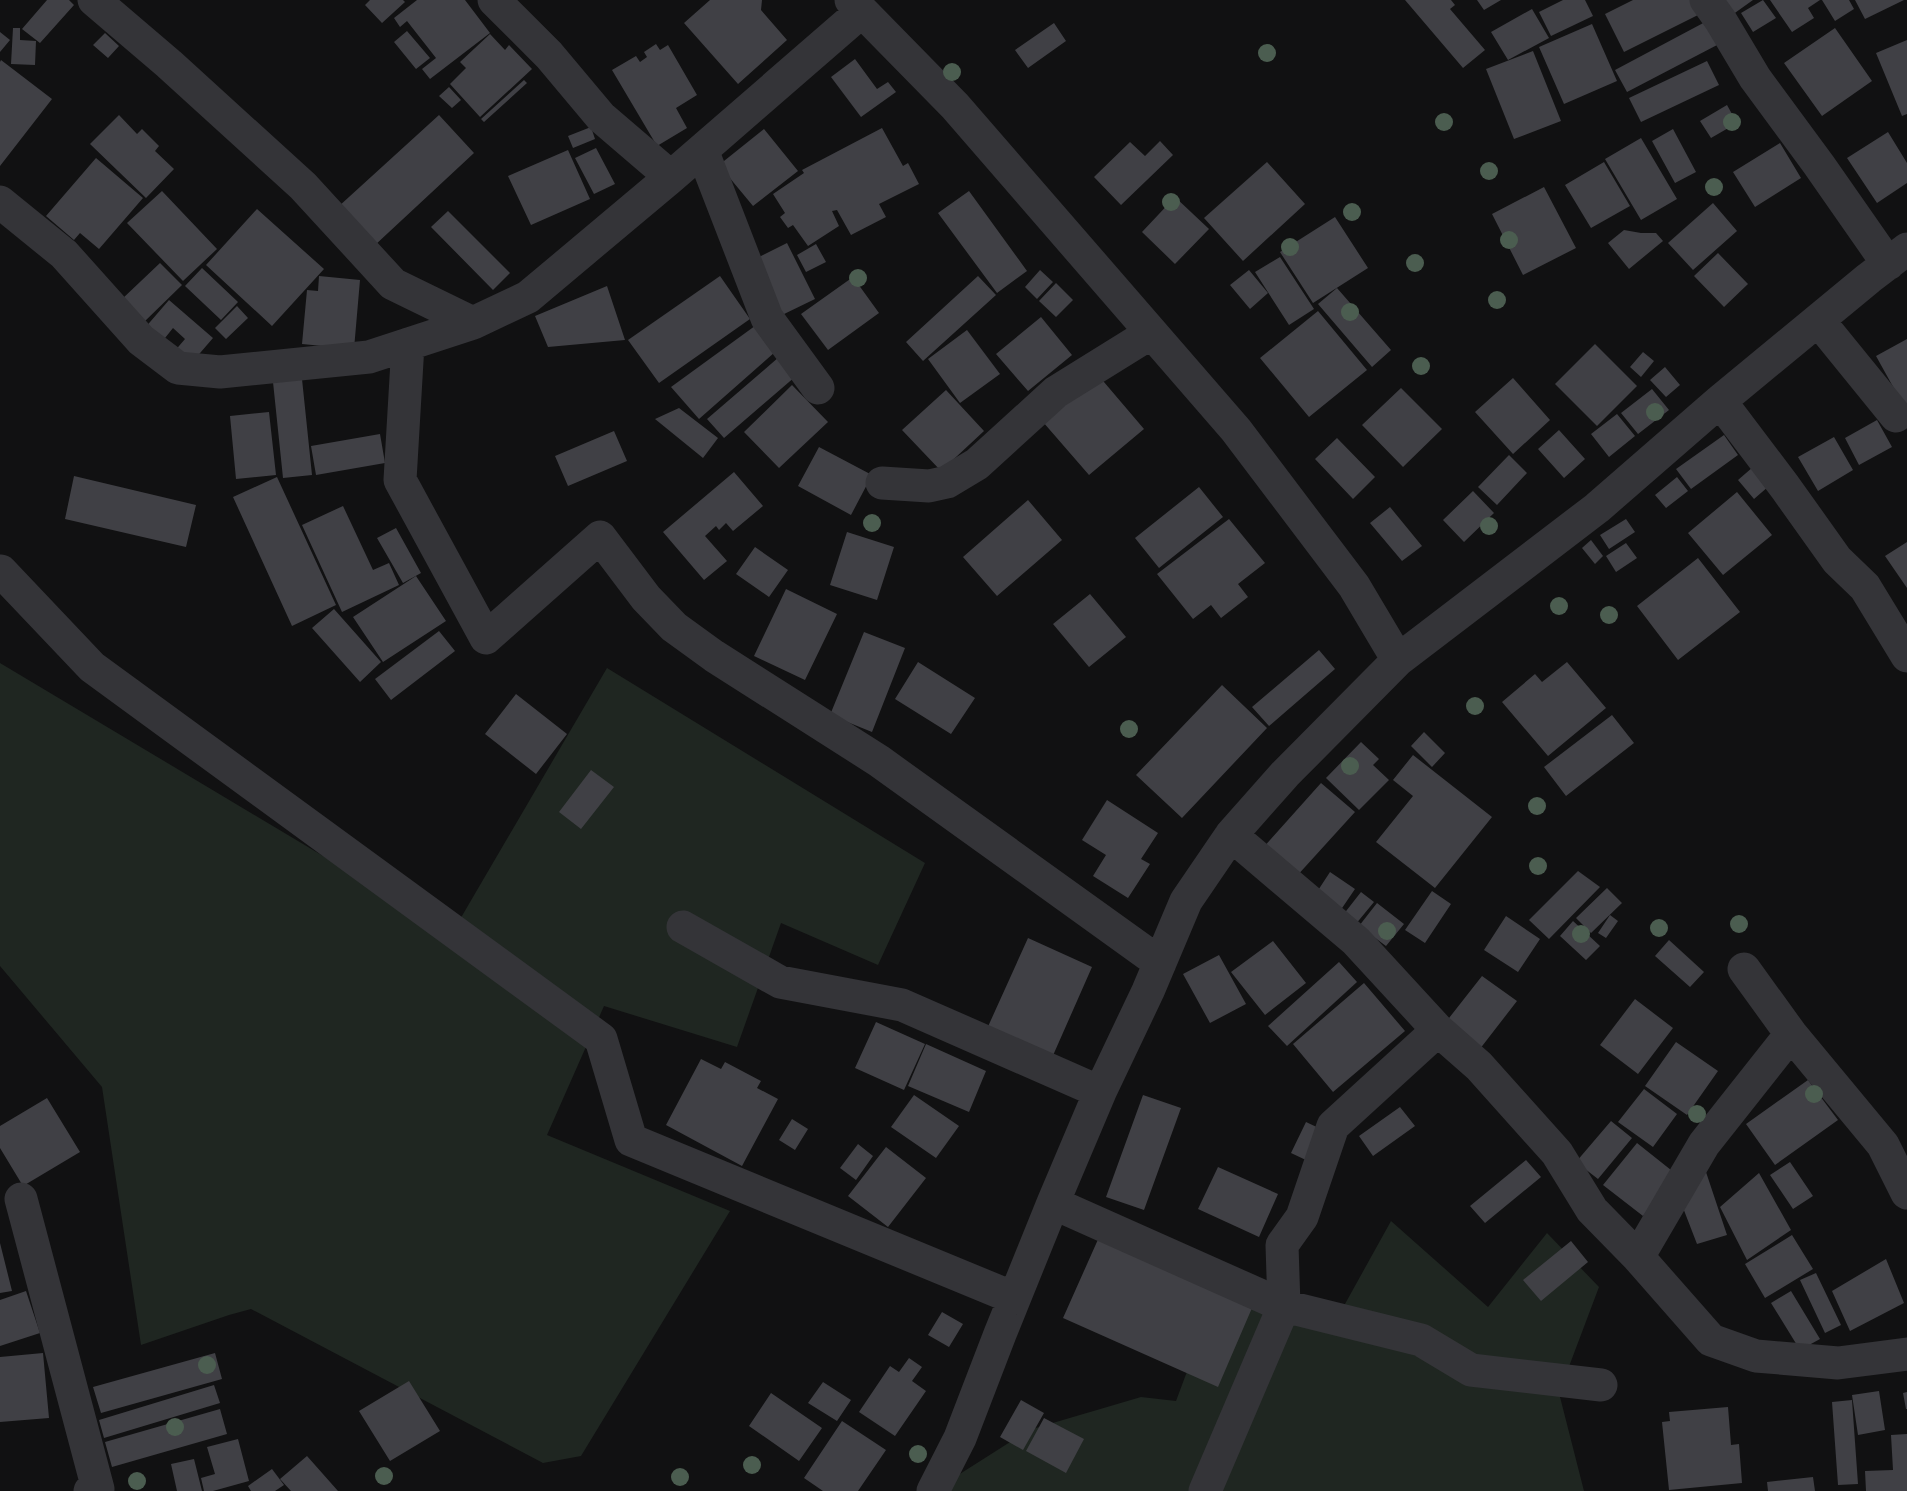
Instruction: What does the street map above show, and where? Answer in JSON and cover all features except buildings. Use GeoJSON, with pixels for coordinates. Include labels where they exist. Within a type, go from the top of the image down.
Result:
{"type":"FeatureCollection","features":[{"type":"Feature","properties":{"kind":"street"},"geometry":{"type":"LineString","coordinates":[[94,0],[169,64],[303,186],[393,284],[473,323]]}},
{"type":"Feature","properties":{"kind":"street"},"geometry":{"type":"LineString","coordinates":[[494,0],[549,55],[602,117],[671,177]]}},
{"type":"Feature","properties":{"kind":"street"},"geometry":{"type":"LineString","coordinates":[[933,1491],[960,1438],[1053,1203],[1186,901],[1231,835],[1285,774],[1398,660],[1597,508],[1720,401],[1898,256],[1819,165],[1755,78],[1706,0]]}},
{"type":"Feature","properties":{"kind":"street"},"geometry":{"type":"LineString","coordinates":[[0,202],[64,254],[141,340],[178,368],[220,372],[258,370],[369,357],[473,323],[528,297],[702,150],[856,6],[955,106],[1236,430],[1354,586],[1398,660]]}},
{"type":"Feature","properties":{"kind":"street"},"geometry":{"type":"LineString","coordinates":[[702,150],[767,318],[818,388]]}},
{"type":"Feature","properties":{"kind":"street"},"geometry":{"type":"LineString","coordinates":[[1818,320],[1896,416]]}},
{"type":"Feature","properties":{"kind":"street"},"geometry":{"type":"LineString","coordinates":[[882,483],[929,486],[947,482],[977,464],[1056,392],[1151,333]]}},
{"type":"Feature","properties":{"kind":"street"},"geometry":{"type":"LineString","coordinates":[[408,344],[400,480],[486,638],[600,537],[646,598],[674,627],[714,656],[879,761],[1160,963]]}},
{"type":"Feature","properties":{"kind":"street"},"geometry":{"type":"LineString","coordinates":[[1720,401],[1837,560],[1865,587],[1907,656]]}},
{"type":"Feature","properties":{"kind":"street"},"geometry":{"type":"LineString","coordinates":[[1,572],[92,667],[601,1039],[631,1140],[1014,1298]]}},
{"type":"Feature","properties":{"kind":"street"},"geometry":{"type":"LineString","coordinates":[[1231,835],[1356,941],[1438,1030],[1479,1066],[1557,1153],[1592,1210],[1638,1257],[1711,1340],[1756,1356],[1838,1363],[1907,1354]]}},
{"type":"Feature","properties":{"kind":"street"},"geometry":{"type":"LineString","coordinates":[[683,927],[780,982],[902,1005],[1100,1092]]}},
{"type":"Feature","properties":{"kind":"street"},"geometry":{"type":"LineString","coordinates":[[1744,969],[1791,1034],[1883,1145],[1907,1193]]}},
{"type":"Feature","properties":{"kind":"street"},"geometry":{"type":"LineString","coordinates":[[1205,1491],[1284,1306],[1282,1245],[1302,1217],[1333,1126],[1438,1030]]}},
{"type":"Feature","properties":{"kind":"street"},"geometry":{"type":"LineString","coordinates":[[1638,1257],[1704,1144],[1791,1034]]}},
{"type":"Feature","properties":{"kind":"street"},"geometry":{"type":"LineString","coordinates":[[21,1199],[99,1489],[90,1491]]}},
{"type":"Feature","properties":{"kind":"street"},"geometry":{"type":"LineString","coordinates":[[1053,1203],[1284,1306],[1421,1340],[1471,1370],[1601,1385]]}},
{"type":"Feature","properties":{"kind":"shaded area"},"geometry":{"type":"Polygon","coordinates":[[[0,663],[452,933],[607,668],[925,863],[878,965],[781,923],[737,1047],[604,1006],[547,1135],[730,1211],[581,1456],[543,1463],[251,1309],[141,1345],[102,1087],[0,966],[0,663]]]}},
{"type":"Feature","properties":{"kind":"shaded area"},"geometry":{"type":"Polygon","coordinates":[[[1391,1221],[1488,1307],[1547,1233],[1599,1287],[1559,1393],[1584,1491],[933,1491],[1029,1430],[1141,1397],[1176,1401],[1219,1286],[1340,1313],[1391,1221]]]}}]}
